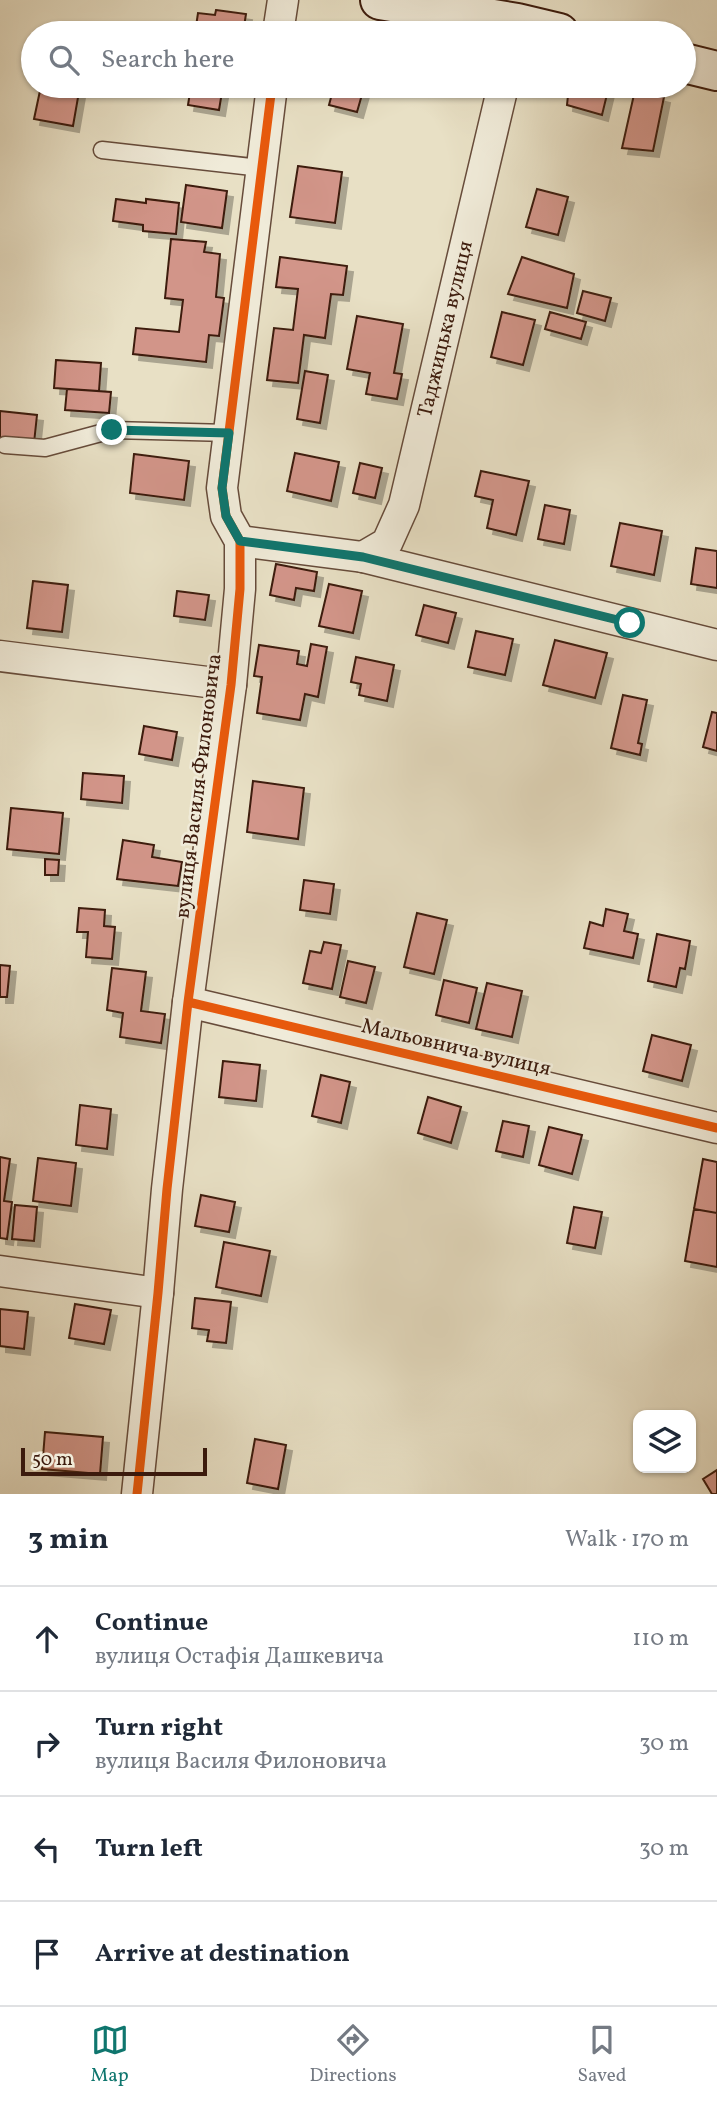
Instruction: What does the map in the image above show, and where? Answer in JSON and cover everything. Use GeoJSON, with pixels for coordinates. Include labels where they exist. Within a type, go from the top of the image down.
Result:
{"type":"FeatureCollection","features":[{"type":"Feature","properties":{"kind":"street"},"geometry":{"type":"LineString","coordinates":[[280,21],[283,0]]}},
{"type":"Feature","properties":{"kind":"street"},"geometry":{"type":"LineString","coordinates":[[380,0],[519,19]]}},
{"type":"Feature","properties":{"kind":"street"},"geometry":{"type":"LineString","coordinates":[[696,66],[717,71]]}},
{"type":"Feature","properties":{"kind":"street","name":"вулиця Василя Филоновича"},"geometry":{"type":"LineString","coordinates":[[137,1494],[188,1002],[231,685],[240,589],[240,541],[226,516],[222,488],[270,98]]}},
{"type":"Feature","properties":{"kind":"street","name":"Таджицька вулиця"},"geometry":{"type":"LineString","coordinates":[[363,557],[387,543],[404,505],[500,98]]}},
{"type":"Feature","properties":{"kind":"street"},"geometry":{"type":"LineString","coordinates":[[240,541],[363,557],[717,645]]}},
{"type":"Feature","properties":{"kind":"street"},"geometry":{"type":"LineString","coordinates":[[0,656],[231,685]]}},
{"type":"Feature","properties":{"kind":"street","name":"Мальовнича вулиця"},"geometry":{"type":"LineString","coordinates":[[188,1002],[717,1128]]}},
{"type":"Feature","properties":{"kind":"street"},"geometry":{"type":"LineString","coordinates":[[0,1271],[158,1293]]}},
{"type":"Feature","properties":{"kind":"lane"},"geometry":{"type":"LineString","coordinates":[[102,150],[261,168]]}},
{"type":"Feature","properties":{"kind":"lane"},"geometry":{"type":"LineString","coordinates":[[5,445],[45,448],[112,430],[229,433]]}},
{"type":"Feature","properties":{"kind":"building"},"geometry":{"type":"Polygon","coordinates":[[[216,10],[246,14],[245,21],[197,21],[198,13],[215,15],[216,10]]]}},
{"type":"Feature","properties":{"kind":"building"},"geometry":{"type":"Polygon","coordinates":[[[38,98],[78,98],[73,126],[34,119],[38,98]]]}},
{"type":"Feature","properties":{"kind":"building"},"geometry":{"type":"Polygon","coordinates":[[[189,98],[221,98],[219,110],[188,105],[189,98]]]}},
{"type":"Feature","properties":{"kind":"building"},"geometry":{"type":"Polygon","coordinates":[[[331,98],[361,98],[357,112],[329,105],[331,98]]]}},
{"type":"Feature","properties":{"kind":"building"},"geometry":{"type":"Polygon","coordinates":[[[568,98],[606,98],[602,115],[567,105],[568,98]]]}},
{"type":"Feature","properties":{"kind":"building"},"geometry":{"type":"Polygon","coordinates":[[[633,98],[664,98],[653,151],[622,148],[633,98]]]}},
{"type":"Feature","properties":{"kind":"building"},"geometry":{"type":"Polygon","coordinates":[[[298,166],[342,172],[335,223],[290,217],[298,166]]]}},
{"type":"Feature","properties":{"kind":"building"},"geometry":{"type":"Polygon","coordinates":[[[186,185],[227,191],[222,228],[181,222],[186,185]]]}},
{"type":"Feature","properties":{"kind":"building"},"geometry":{"type":"Polygon","coordinates":[[[537,189],[568,197],[558,235],[526,227],[537,189]]]}},
{"type":"Feature","properties":{"kind":"building"},"geometry":{"type":"Polygon","coordinates":[[[116,199],[179,203],[176,234],[143,231],[143,225],[113,221],[116,199]]]}},
{"type":"Feature","properties":{"kind":"building"},"geometry":{"type":"Polygon","coordinates":[[[171,239],[206,242],[204,252],[220,254],[216,297],[224,298],[219,336],[209,335],[206,362],[133,354],[136,328],[179,332],[183,300],[165,298],[171,239]]]}},
{"type":"Feature","properties":{"kind":"building"},"geometry":{"type":"Polygon","coordinates":[[[280,257],[347,266],[343,295],[331,294],[325,338],[304,335],[298,383],[267,380],[274,328],[293,330],[298,289],[276,287],[280,257]]]}},
{"type":"Feature","properties":{"kind":"building"},"geometry":{"type":"Polygon","coordinates":[[[522,257],[574,274],[567,308],[508,294],[522,257]]]}},
{"type":"Feature","properties":{"kind":"building"},"geometry":{"type":"Polygon","coordinates":[[[583,291],[611,298],[605,321],[577,313],[583,291]]]}},
{"type":"Feature","properties":{"kind":"building"},"geometry":{"type":"Polygon","coordinates":[[[502,312],[535,320],[523,365],[491,357],[502,312]]]}},
{"type":"Feature","properties":{"kind":"building"},"geometry":{"type":"Polygon","coordinates":[[[550,312],[586,322],[581,339],[545,329],[550,312]]]}},
{"type":"Feature","properties":{"kind":"building"},"geometry":{"type":"Polygon","coordinates":[[[357,316],[403,324],[394,373],[402,374],[397,399],[366,394],[370,373],[347,369],[357,316]]]}},
{"type":"Feature","properties":{"kind":"building"},"geometry":{"type":"Polygon","coordinates":[[[56,360],[101,363],[99,391],[54,388],[56,360]]]}},
{"type":"Feature","properties":{"kind":"building"},"geometry":{"type":"Polygon","coordinates":[[[305,371],[328,375],[320,423],[297,419],[305,371]]]}},
{"type":"Feature","properties":{"kind":"building"},"geometry":{"type":"Polygon","coordinates":[[[67,389],[111,392],[109,413],[65,410],[67,389]]]}},
{"type":"Feature","properties":{"kind":"building"},"geometry":{"type":"Polygon","coordinates":[[[0,411],[37,415],[34,443],[0,439],[0,411]]]}},
{"type":"Feature","properties":{"kind":"building"},"geometry":{"type":"Polygon","coordinates":[[[295,453],[339,462],[331,501],[287,491],[295,453]]]}},
{"type":"Feature","properties":{"kind":"building"},"geometry":{"type":"Polygon","coordinates":[[[134,454],[189,461],[184,500],[130,493],[134,454]]]}},
{"type":"Feature","properties":{"kind":"building"},"geometry":{"type":"Polygon","coordinates":[[[360,463],[382,468],[375,498],[353,493],[360,463]]]}},
{"type":"Feature","properties":{"kind":"building"},"geometry":{"type":"Polygon","coordinates":[[[481,471],[529,481],[516,535],[487,528],[493,500],[475,496],[481,471]]]}},
{"type":"Feature","properties":{"kind":"building"},"geometry":{"type":"Polygon","coordinates":[[[545,505],[570,510],[564,544],[538,539],[545,505]]]}},
{"type":"Feature","properties":{"kind":"building"},"geometry":{"type":"Polygon","coordinates":[[[620,523],[662,531],[654,575],[611,566],[620,523]]]}},
{"type":"Feature","properties":{"kind":"building"},"geometry":{"type":"Polygon","coordinates":[[[696,548],[717,551],[717,588],[691,584],[696,548]]]}},
{"type":"Feature","properties":{"kind":"building"},"geometry":{"type":"Polygon","coordinates":[[[276,564],[317,572],[314,591],[296,588],[294,600],[270,595],[276,564]]]}},
{"type":"Feature","properties":{"kind":"building"},"geometry":{"type":"Polygon","coordinates":[[[33,581],[68,585],[62,632],[27,628],[33,581]]]}},
{"type":"Feature","properties":{"kind":"building"},"geometry":{"type":"Polygon","coordinates":[[[329,584],[362,591],[353,633],[319,626],[329,584]]]}},
{"type":"Feature","properties":{"kind":"building"},"geometry":{"type":"Polygon","coordinates":[[[177,591],[209,595],[205,620],[174,616],[177,591]]]}},
{"type":"Feature","properties":{"kind":"building"},"geometry":{"type":"Polygon","coordinates":[[[424,605],[456,613],[448,643],[416,635],[424,605]]]}},
{"type":"Feature","properties":{"kind":"building"},"geometry":{"type":"Polygon","coordinates":[[[476,631],[513,639],[505,675],[468,667],[476,631]]]}},
{"type":"Feature","properties":{"kind":"building"},"geometry":{"type":"Polygon","coordinates":[[[555,640],[607,653],[595,698],[543,685],[555,640]]]}},
{"type":"Feature","properties":{"kind":"building"},"geometry":{"type":"Polygon","coordinates":[[[311,644],[327,647],[318,697],[305,694],[300,720],[257,713],[262,677],[254,676],[259,645],[299,651],[297,664],[307,666],[311,644]]]}},
{"type":"Feature","properties":{"kind":"building"},"geometry":{"type":"Polygon","coordinates":[[[356,657],[394,665],[387,701],[359,695],[361,684],[351,682],[356,657]]]}},
{"type":"Feature","properties":{"kind":"building"},"geometry":{"type":"Polygon","coordinates":[[[623,695],[647,700],[638,743],[642,744],[640,755],[611,748],[623,695]]]}},
{"type":"Feature","properties":{"kind":"building"},"geometry":{"type":"Polygon","coordinates":[[[712,712],[717,713],[717,751],[703,747],[712,712]]]}},
{"type":"Feature","properties":{"kind":"building"},"geometry":{"type":"Polygon","coordinates":[[[144,726],[177,732],[172,760],[139,754],[144,726]]]}},
{"type":"Feature","properties":{"kind":"building"},"geometry":{"type":"Polygon","coordinates":[[[83,773],[124,776],[122,803],[81,799],[83,773]]]}},
{"type":"Feature","properties":{"kind":"building"},"geometry":{"type":"Polygon","coordinates":[[[253,781],[304,788],[298,839],[247,832],[253,781]]]}},
{"type":"Feature","properties":{"kind":"building"},"geometry":{"type":"Polygon","coordinates":[[[11,808],[63,813],[59,854],[7,849],[11,808]]]}},
{"type":"Feature","properties":{"kind":"building"},"geometry":{"type":"Polygon","coordinates":[[[123,840],[154,845],[152,857],[182,862],[178,886],[117,879],[123,840]]]}},
{"type":"Feature","properties":{"kind":"building"},"geometry":{"type":"Polygon","coordinates":[[[45,859],[59,860],[58,875],[45,875],[45,859]]]}},
{"type":"Feature","properties":{"kind":"building"},"geometry":{"type":"Polygon","coordinates":[[[304,880],[334,884],[330,914],[300,910],[304,880]]]}},
{"type":"Feature","properties":{"kind":"building"},"geometry":{"type":"Polygon","coordinates":[[[79,908],[105,910],[104,926],[115,927],[112,959],[86,957],[88,932],[77,932],[79,908]]]}},
{"type":"Feature","properties":{"kind":"building"},"geometry":{"type":"Polygon","coordinates":[[[606,909],[628,914],[624,931],[638,934],[633,958],[584,948],[590,922],[603,926],[606,909]]]}},
{"type":"Feature","properties":{"kind":"building"},"geometry":{"type":"Polygon","coordinates":[[[417,913],[447,920],[434,974],[404,967],[417,913]]]}},
{"type":"Feature","properties":{"kind":"building"},"geometry":{"type":"Polygon","coordinates":[[[657,934],[690,941],[685,969],[680,968],[676,987],[648,981],[657,934]]]}},
{"type":"Feature","properties":{"kind":"building"},"geometry":{"type":"Polygon","coordinates":[[[324,942],[341,945],[332,989],[303,983],[310,951],[321,953],[324,942]]]}},
{"type":"Feature","properties":{"kind":"building"},"geometry":{"type":"Polygon","coordinates":[[[348,961],[375,967],[366,1003],[340,997],[348,961]]]}},
{"type":"Feature","properties":{"kind":"building"},"geometry":{"type":"Polygon","coordinates":[[[0,965],[10,966],[7,997],[0,997],[0,965]]]}},
{"type":"Feature","properties":{"kind":"building"},"geometry":{"type":"Polygon","coordinates":[[[112,968],[146,972],[141,1011],[165,1014],[161,1043],[120,1037],[123,1013],[107,1010],[112,968]]]}},
{"type":"Feature","properties":{"kind":"building"},"geometry":{"type":"Polygon","coordinates":[[[444,980],[477,988],[469,1023],[436,1015],[444,980]]]}},
{"type":"Feature","properties":{"kind":"building"},"geometry":{"type":"Polygon","coordinates":[[[487,983],[522,991],[512,1037],[476,1029],[487,983]]]}},
{"type":"Feature","properties":{"kind":"building"},"geometry":{"type":"Polygon","coordinates":[[[652,1035],[691,1045],[682,1081],[643,1071],[652,1035]]]}},
{"type":"Feature","properties":{"kind":"building"},"geometry":{"type":"Polygon","coordinates":[[[223,1061],[260,1065],[256,1101],[219,1097],[223,1061]]]}},
{"type":"Feature","properties":{"kind":"building"},"geometry":{"type":"Polygon","coordinates":[[[321,1075],[350,1082],[341,1123],[312,1116],[321,1075]]]}},
{"type":"Feature","properties":{"kind":"building"},"geometry":{"type":"Polygon","coordinates":[[[428,1097],[461,1107],[451,1143],[418,1133],[428,1097]]]}},
{"type":"Feature","properties":{"kind":"building"},"geometry":{"type":"Polygon","coordinates":[[[80,1105],[111,1109],[107,1149],[76,1145],[80,1105]]]}},
{"type":"Feature","properties":{"kind":"building"},"geometry":{"type":"Polygon","coordinates":[[[503,1121],[529,1126],[523,1157],[496,1151],[503,1121]]]}},
{"type":"Feature","properties":{"kind":"building"},"geometry":{"type":"Polygon","coordinates":[[[549,1127],[582,1135],[572,1174],[539,1165],[549,1127]]]}},
{"type":"Feature","properties":{"kind":"building"},"geometry":{"type":"Polygon","coordinates":[[[0,1157],[10,1159],[4,1201],[12,1202],[7,1239],[0,1238],[0,1157]]]}},
{"type":"Feature","properties":{"kind":"building"},"geometry":{"type":"Polygon","coordinates":[[[38,1158],[76,1163],[71,1206],[33,1201],[38,1158]]]}},
{"type":"Feature","properties":{"kind":"building"},"geometry":{"type":"Polygon","coordinates":[[[703,1159],[717,1162],[717,1213],[694,1209],[703,1159]]]}},
{"type":"Feature","properties":{"kind":"building"},"geometry":{"type":"Polygon","coordinates":[[[201,1195],[235,1202],[229,1232],[195,1226],[201,1195]]]}},
{"type":"Feature","properties":{"kind":"building"},"geometry":{"type":"Polygon","coordinates":[[[15,1205],[37,1207],[34,1241],[12,1239],[15,1205]]]}},
{"type":"Feature","properties":{"kind":"building"},"geometry":{"type":"Polygon","coordinates":[[[574,1207],[602,1212],[595,1248],[567,1243],[574,1207]]]}},
{"type":"Feature","properties":{"kind":"building"},"geometry":{"type":"Polygon","coordinates":[[[694,1209],[717,1213],[717,1267],[685,1261],[694,1209]]]}},
{"type":"Feature","properties":{"kind":"building"},"geometry":{"type":"Polygon","coordinates":[[[224,1242],[270,1251],[261,1296],[216,1287],[224,1242]]]}},
{"type":"Feature","properties":{"kind":"building"},"geometry":{"type":"Polygon","coordinates":[[[195,1298],[231,1302],[226,1343],[207,1341],[209,1330],[192,1328],[195,1298]]]}},
{"type":"Feature","properties":{"kind":"building"},"geometry":{"type":"Polygon","coordinates":[[[75,1304],[111,1310],[104,1344],[69,1338],[75,1304]]]}},
{"type":"Feature","properties":{"kind":"building"},"geometry":{"type":"Polygon","coordinates":[[[0,1309],[28,1312],[24,1349],[0,1346],[0,1309]]]}},
{"type":"Feature","properties":{"kind":"building"},"geometry":{"type":"Polygon","coordinates":[[[45,1432],[103,1437],[100,1474],[42,1469],[45,1432]]]}},
{"type":"Feature","properties":{"kind":"building"},"geometry":{"type":"Polygon","coordinates":[[[255,1439],[286,1445],[278,1489],[247,1483],[255,1439]]]}},
{"type":"Feature","properties":{"kind":"building"},"geometry":{"type":"Polygon","coordinates":[[[717,1470],[717,1494],[712,1494],[703,1479],[717,1470]]]}},
{"type":"Feature","properties":{"kind":"cycle path"},"geometry":{"type":"LineString","coordinates":[[137,1494],[188,1002],[231,685],[240,589],[240,541],[226,516],[222,488],[271,98]]}},
{"type":"Feature","properties":{"kind":"cycle path"},"geometry":{"type":"LineString","coordinates":[[188,1002],[717,1128]]}},
{"type":"Feature","properties":{"kind":"route"},"geometry":{"type":"LineString","coordinates":[[112,430],[229,433],[222,488],[226,516],[240,541],[363,557],[630,623]]}}]}
